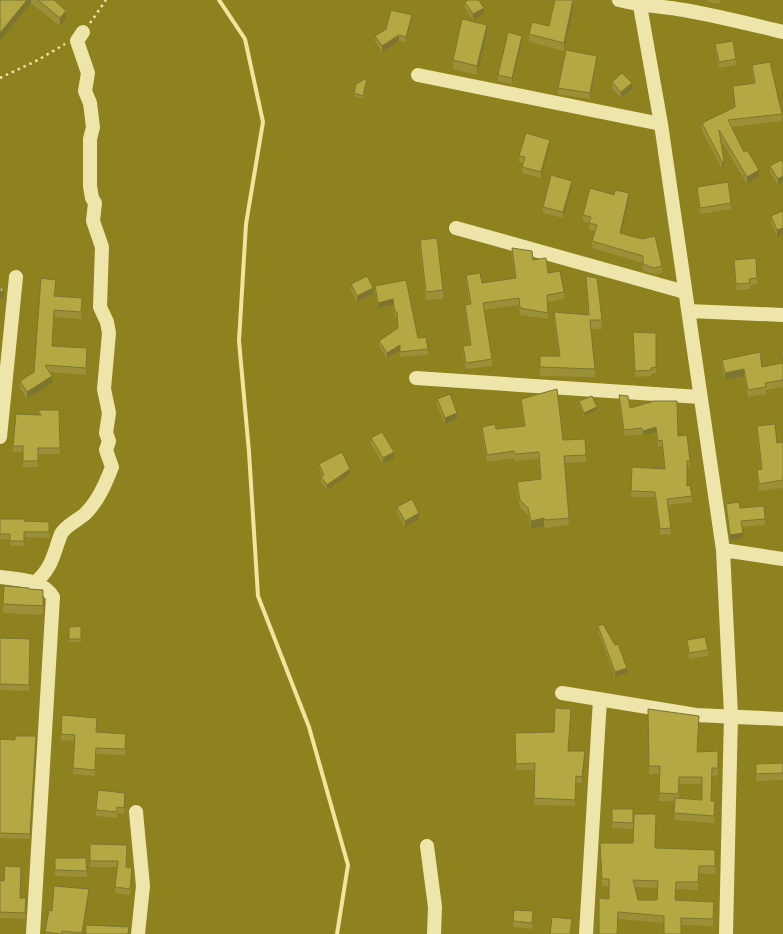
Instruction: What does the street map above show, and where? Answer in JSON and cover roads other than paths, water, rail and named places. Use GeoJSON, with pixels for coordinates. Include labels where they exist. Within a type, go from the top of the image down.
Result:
{"type":"FeatureCollection","features":[{"type":"Feature","properties":{"kind":"street"},"geometry":{"type":"LineString","coordinates":[[619,0],[722,16],[783,32]]}},
{"type":"Feature","properties":{"kind":"street"},"geometry":{"type":"LineString","coordinates":[[640,3],[661,124],[723,550],[730,715],[726,934]]}},
{"type":"Feature","properties":{"kind":"street"},"geometry":{"type":"LineString","coordinates":[[36,582],[48,570],[62,533],[87,512],[90,505],[100,498],[112,467],[106,450],[109,440],[106,433],[109,413],[104,389],[109,333],[107,322],[100,307],[102,247],[93,221],[95,203],[90,186],[90,139],[93,127],[90,103],[85,91],[88,66],[77,41],[83,32]]}},
{"type":"Feature","properties":{"kind":"street"},"geometry":{"type":"LineString","coordinates":[[418,75],[661,124]]}},
{"type":"Feature","properties":{"kind":"street"},"geometry":{"type":"LineString","coordinates":[[456,228],[685,292]]}},
{"type":"Feature","properties":{"kind":"street"},"geometry":{"type":"LineString","coordinates":[[0,437],[16,277]]}},
{"type":"Feature","properties":{"kind":"street"},"geometry":{"type":"LineString","coordinates":[[689,311],[783,315]]}},
{"type":"Feature","properties":{"kind":"street"},"geometry":{"type":"LineString","coordinates":[[416,378],[700,396]]}},
{"type":"Feature","properties":{"kind":"street"},"geometry":{"type":"LineString","coordinates":[[723,550],[783,559]]}},
{"type":"Feature","properties":{"kind":"street"},"geometry":{"type":"LineString","coordinates":[[0,577],[36,582],[47,588],[53,597],[33,934]]}},
{"type":"Feature","properties":{"kind":"street"},"geometry":{"type":"LineString","coordinates":[[562,693],[696,715],[783,718]]}},
{"type":"Feature","properties":{"kind":"street"},"geometry":{"type":"LineString","coordinates":[[586,934],[600,699]]}},
{"type":"Feature","properties":{"kind":"street"},"geometry":{"type":"LineString","coordinates":[[136,812],[143,886],[138,934]]}},
{"type":"Feature","properties":{"kind":"street"},"geometry":{"type":"LineString","coordinates":[[427,846],[435,907],[434,934]]}},
{"type":"Feature","properties":{"kind":"waterway"},"geometry":{"type":"LineString","coordinates":[[219,0],[245,39],[263,122],[246,224],[239,341],[249,452],[258,596],[309,727],[348,865],[337,934]]}}]}
